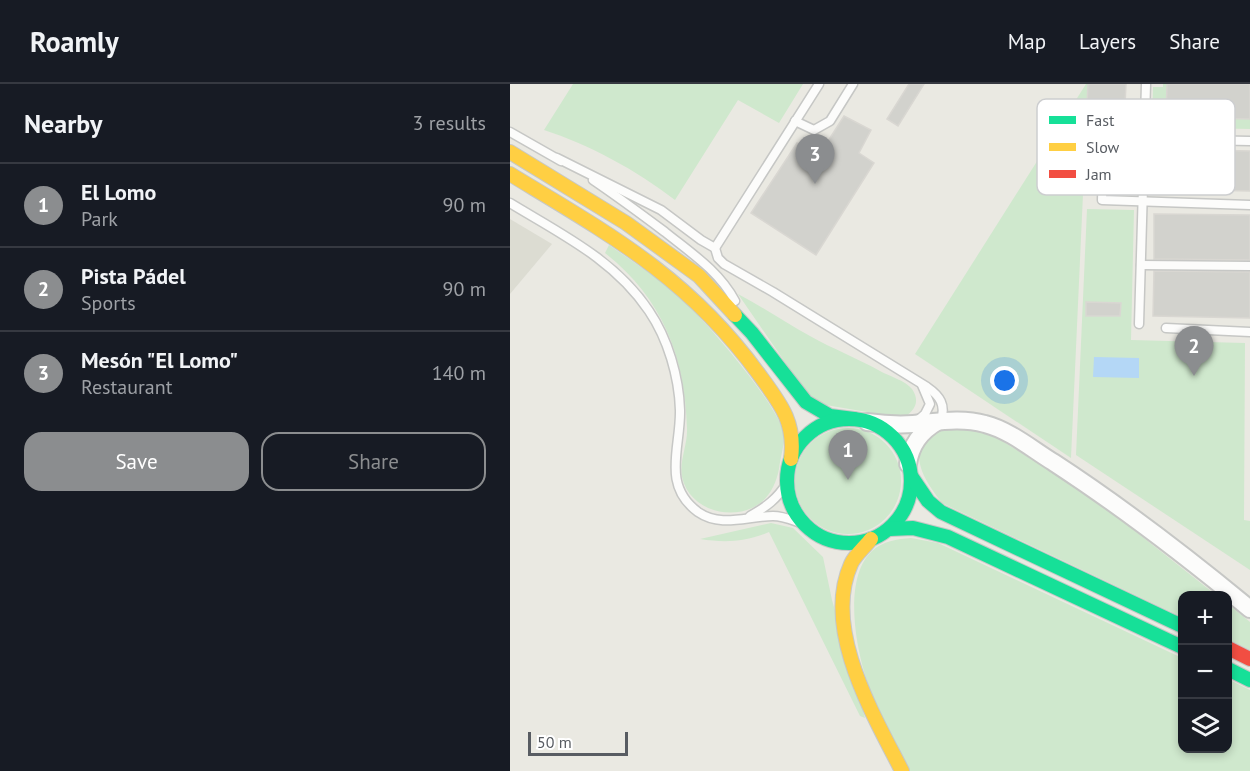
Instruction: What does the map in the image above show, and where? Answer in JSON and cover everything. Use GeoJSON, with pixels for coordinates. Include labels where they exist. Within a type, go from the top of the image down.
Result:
{"type":"FeatureCollection","features":[{"type":"Feature","properties":{"kind":"main road"},"geometry":{"type":"LineString","coordinates":[[510,152],[626,223],[699,276],[752,333],[806,402],[830,416],[880,427],[897,441],[928,501],[941,512],[1178,624]]}},
{"type":"Feature","properties":{"kind":"main road"},"geometry":{"type":"LineString","coordinates":[[510,174],[648,260],[682,288],[715,320],[747,358],[790,420],[794,435],[788,472],[792,507],[804,524],[830,547],[836,563],[843,600]]}},
{"type":"Feature","properties":{"kind":"main road"},"geometry":{"type":"LineString","coordinates":[[791,459],[799,444],[820,426],[841,420],[861,421]]}},
{"type":"Feature","properties":{"kind":"main road"},"geometry":{"type":"LineString","coordinates":[[902,771],[864,694],[856,672],[843,625],[843,600],[844,580],[849,564],[860,548],[890,529],[901,516],[907,503],[910,470]]}},
{"type":"Feature","properties":{"kind":"main road"},"geometry":{"type":"LineString","coordinates":[[890,529],[913,528],[948,537],[1178,645]]}},
{"type":"Feature","properties":{"kind":"main road"},"geometry":{"type":"LineString","coordinates":[[817,535],[842,543],[856,543],[871,539]]}},
{"type":"Feature","properties":{"kind":"main road"},"geometry":{"type":"LineString","coordinates":[[1232,650],[1250,658]]}},
{"type":"Feature","properties":{"kind":"main road"},"geometry":{"type":"LineString","coordinates":[[1232,671],[1250,680]]}},
{"type":"Feature","properties":{"kind":"street"},"geometry":{"type":"LineString","coordinates":[[861,421],[911,424],[941,420],[970,420],[988,424],[1032,449],[1144,526],[1250,609]]}},
{"type":"Feature","properties":{"kind":"street"},"geometry":{"type":"LineString","coordinates":[[910,470],[910,454],[920,434],[941,420]]}},
{"type":"Feature","properties":{"kind":"lane"},"geometry":{"type":"LineString","coordinates":[[715,248],[819,84]]}},
{"type":"Feature","properties":{"kind":"lane"},"geometry":{"type":"LineString","coordinates":[[795,121],[814,130],[830,121],[853,84]]}},
{"type":"Feature","properties":{"kind":"lane"},"geometry":{"type":"LineString","coordinates":[[1145,99],[1146,84]]}},
{"type":"Feature","properties":{"kind":"lane"},"geometry":{"type":"LineString","coordinates":[[510,132],[661,210],[715,248],[718,258],[724,264],[934,391],[940,398],[944,412],[941,420]]}},
{"type":"Feature","properties":{"kind":"lane"},"geometry":{"type":"LineString","coordinates":[[1235,141],[1250,141]]}},
{"type":"Feature","properties":{"kind":"lane"},"geometry":{"type":"LineString","coordinates":[[557,158],[630,204],[706,264],[728,289],[752,333]]}},
{"type":"Feature","properties":{"kind":"lane"},"geometry":{"type":"LineString","coordinates":[[1102,195],[1102,200],[1250,205]]}},
{"type":"Feature","properties":{"kind":"lane"},"geometry":{"type":"LineString","coordinates":[[1139,324],[1143,195]]}},
{"type":"Feature","properties":{"kind":"lane"},"geometry":{"type":"LineString","coordinates":[[510,203],[578,243],[610,267],[629,285],[650,311],[666,345],[678,391],[680,431],[674,468],[678,487],[688,503],[712,519],[732,521],[777,516],[804,524]]}},
{"type":"Feature","properties":{"kind":"lane"},"geometry":{"type":"LineString","coordinates":[[1141,265],[1250,266]]}},
{"type":"Feature","properties":{"kind":"lane"},"geometry":{"type":"LineString","coordinates":[[1166,328],[1250,332]]}},
{"type":"Feature","properties":{"kind":"lane"},"geometry":{"type":"LineString","coordinates":[[911,424],[925,414],[930,404],[927,393],[920,382]]}},
{"type":"Feature","properties":{"kind":"lane"},"geometry":{"type":"LineString","coordinates":[[747,518],[769,505],[788,483]]}},
{"type":"Feature","properties":{"kind":"shaded area"},"geometry":{"type":"Polygon","coordinates":[[[510,219],[552,244],[510,294],[510,219]]]}},
{"type":"Feature","properties":{"kind":"green space"},"geometry":{"type":"Polygon","coordinates":[[[573,84],[803,84],[779,123],[738,100],[675,200],[612,159],[544,130],[573,84]]]}},
{"type":"Feature","properties":{"kind":"green space"},"geometry":{"type":"Polygon","coordinates":[[[1086,84],[1088,84],[1087,99],[1076,99],[1086,84]]]}},
{"type":"Feature","properties":{"kind":"green space"},"geometry":{"type":"Polygon","coordinates":[[[1163,84],[1250,84],[1250,129],[1235,129],[1235,99],[1153,99],[1153,87],[1163,87],[1163,84]]]}},
{"type":"Feature","properties":{"kind":"green space"},"geometry":{"type":"Polygon","coordinates":[[[1037,161],[1037,195],[1083,195],[1071,458],[915,354],[1037,161]]]}},
{"type":"Feature","properties":{"kind":"green space"},"geometry":{"type":"Polygon","coordinates":[[[1087,209],[1134,210],[1131,340],[1245,343],[1244,520],[1250,521],[1250,570],[1076,455],[1087,209]]]}},
{"type":"Feature","properties":{"kind":"green space"},"geometry":{"type":"Polygon","coordinates":[[[609,245],[682,299],[758,387],[781,424],[784,437],[778,475],[767,497],[758,505],[742,511],[720,512],[700,504],[686,488],[681,471],[687,434],[685,402],[675,353],[667,330],[642,289],[605,253],[609,245]]]}},
{"type":"Feature","properties":{"kind":"green space"},"geometry":{"type":"Polygon","coordinates":[[[738,294],[819,341],[906,384],[915,394],[916,402],[913,410],[902,418],[826,405],[807,394],[738,294]]]}},
{"type":"Feature","properties":{"kind":"green space"},"geometry":{"type":"Polygon","coordinates":[[[960,426],[991,434],[1092,497],[1211,591],[1178,591],[1178,615],[942,503],[924,475],[919,460],[920,443],[940,428],[960,426]]]}},
{"type":"Feature","properties":{"kind":"green space"},"geometry":{"type":"Polygon","coordinates":[[[848,428],[868,432],[886,443],[897,461],[901,481],[897,501],[886,519],[868,530],[848,534],[828,530],[810,519],[799,501],[795,481],[799,461],[810,443],[828,432],[848,428]]]}},
{"type":"Feature","properties":{"kind":"green space"},"geometry":{"type":"Polygon","coordinates":[[[771,523],[793,528],[823,557],[832,600],[865,718],[860,716],[769,532],[735,541],[700,539],[771,523]]]}},
{"type":"Feature","properties":{"kind":"green space"},"geometry":{"type":"Polygon","coordinates":[[[911,538],[938,543],[1178,656],[1178,753],[1232,753],[1232,681],[1250,690],[1250,771],[910,771],[879,712],[866,677],[857,640],[854,599],[862,564],[872,551],[890,541],[911,538]]]}},
{"type":"Feature","properties":{"kind":"green space"},"geometry":{"type":"Polygon","coordinates":[[[1232,607],[1250,622],[1250,650],[1232,641],[1232,607]]]}},
{"type":"Feature","properties":{"kind":"water"},"geometry":{"type":"Polygon","coordinates":[[[1094,357],[1139,358],[1139,378],[1093,377],[1094,357]]]}},
{"type":"Feature","properties":{"kind":"building"},"geometry":{"type":"Polygon","coordinates":[[[909,84],[924,84],[898,126],[887,119],[909,84]]]}},
{"type":"Feature","properties":{"kind":"building"},"geometry":{"type":"Polygon","coordinates":[[[1088,84],[1126,84],[1125,99],[1087,99],[1088,84]]]}},
{"type":"Feature","properties":{"kind":"building"},"geometry":{"type":"Polygon","coordinates":[[[1167,84],[1250,84],[1250,119],[1235,119],[1235,99],[1167,99],[1167,84]]]}},
{"type":"Feature","properties":{"kind":"building"},"geometry":{"type":"Polygon","coordinates":[[[844,116],[871,130],[859,153],[874,163],[816,255],[751,213],[797,143],[812,150],[823,149],[844,116]]]}},
{"type":"Feature","properties":{"kind":"building"},"geometry":{"type":"Polygon","coordinates":[[[1235,151],[1250,151],[1250,191],[1235,191],[1235,151]]]}},
{"type":"Feature","properties":{"kind":"building"},"geometry":{"type":"Polygon","coordinates":[[[1154,214],[1250,215],[1250,260],[1154,259],[1154,214]]]}},
{"type":"Feature","properties":{"kind":"building"},"geometry":{"type":"Polygon","coordinates":[[[1154,271],[1250,272],[1250,318],[1153,316],[1154,271]]]}},
{"type":"Feature","properties":{"kind":"building"},"geometry":{"type":"Polygon","coordinates":[[[1086,302],[1121,303],[1120,316],[1086,316],[1086,302]]]}},
{"type":"Feature","properties":{"kind":"traffic: fast"},"geometry":{"type":"LineString","coordinates":[[735,315],[806,402],[830,416],[854,419]]}},
{"type":"Feature","properties":{"kind":"traffic: fast"},"geometry":{"type":"LineString","coordinates":[[849,419],[873,424],[893,437],[906,457],[911,481],[906,505],[893,525],[873,538],[849,543],[825,538],[805,525],[792,505],[787,481],[792,457],[805,437],[825,424],[849,419]]}},
{"type":"Feature","properties":{"kind":"traffic: fast"},"geometry":{"type":"LineString","coordinates":[[911,476],[928,501],[941,512],[1178,624]]}},
{"type":"Feature","properties":{"kind":"traffic: fast"},"geometry":{"type":"LineString","coordinates":[[890,529],[913,528],[948,537],[1178,645]]}},
{"type":"Feature","properties":{"kind":"traffic: fast"},"geometry":{"type":"LineString","coordinates":[[1232,671],[1250,680]]}},
{"type":"Feature","properties":{"kind":"traffic: slow"},"geometry":{"type":"LineString","coordinates":[[510,152],[626,223],[699,276],[735,315]]}},
{"type":"Feature","properties":{"kind":"traffic: slow"},"geometry":{"type":"LineString","coordinates":[[510,174],[614,238],[645,260],[704,310],[731,339],[779,403],[791,434],[791,459]]}},
{"type":"Feature","properties":{"kind":"traffic: slow"},"geometry":{"type":"LineString","coordinates":[[871,539],[851,564],[844,589],[843,616],[847,643],[865,698],[902,771]]}},
{"type":"Feature","properties":{"kind":"traffic: jam"},"geometry":{"type":"LineString","coordinates":[[1232,650],[1250,659]]}},
{"type":"Feature","properties":{"kind":"place","name":"Mesón \"El Lomo\""},"geometry":{"type":"Point","coordinates":[815,184]}},
{"type":"Feature","properties":{"kind":"place","name":"Pista Pádel"},"geometry":{"type":"Point","coordinates":[1194,376]}},
{"type":"Feature","properties":{"kind":"place","name":"El Lomo"},"geometry":{"type":"Point","coordinates":[848,480]}}]}
